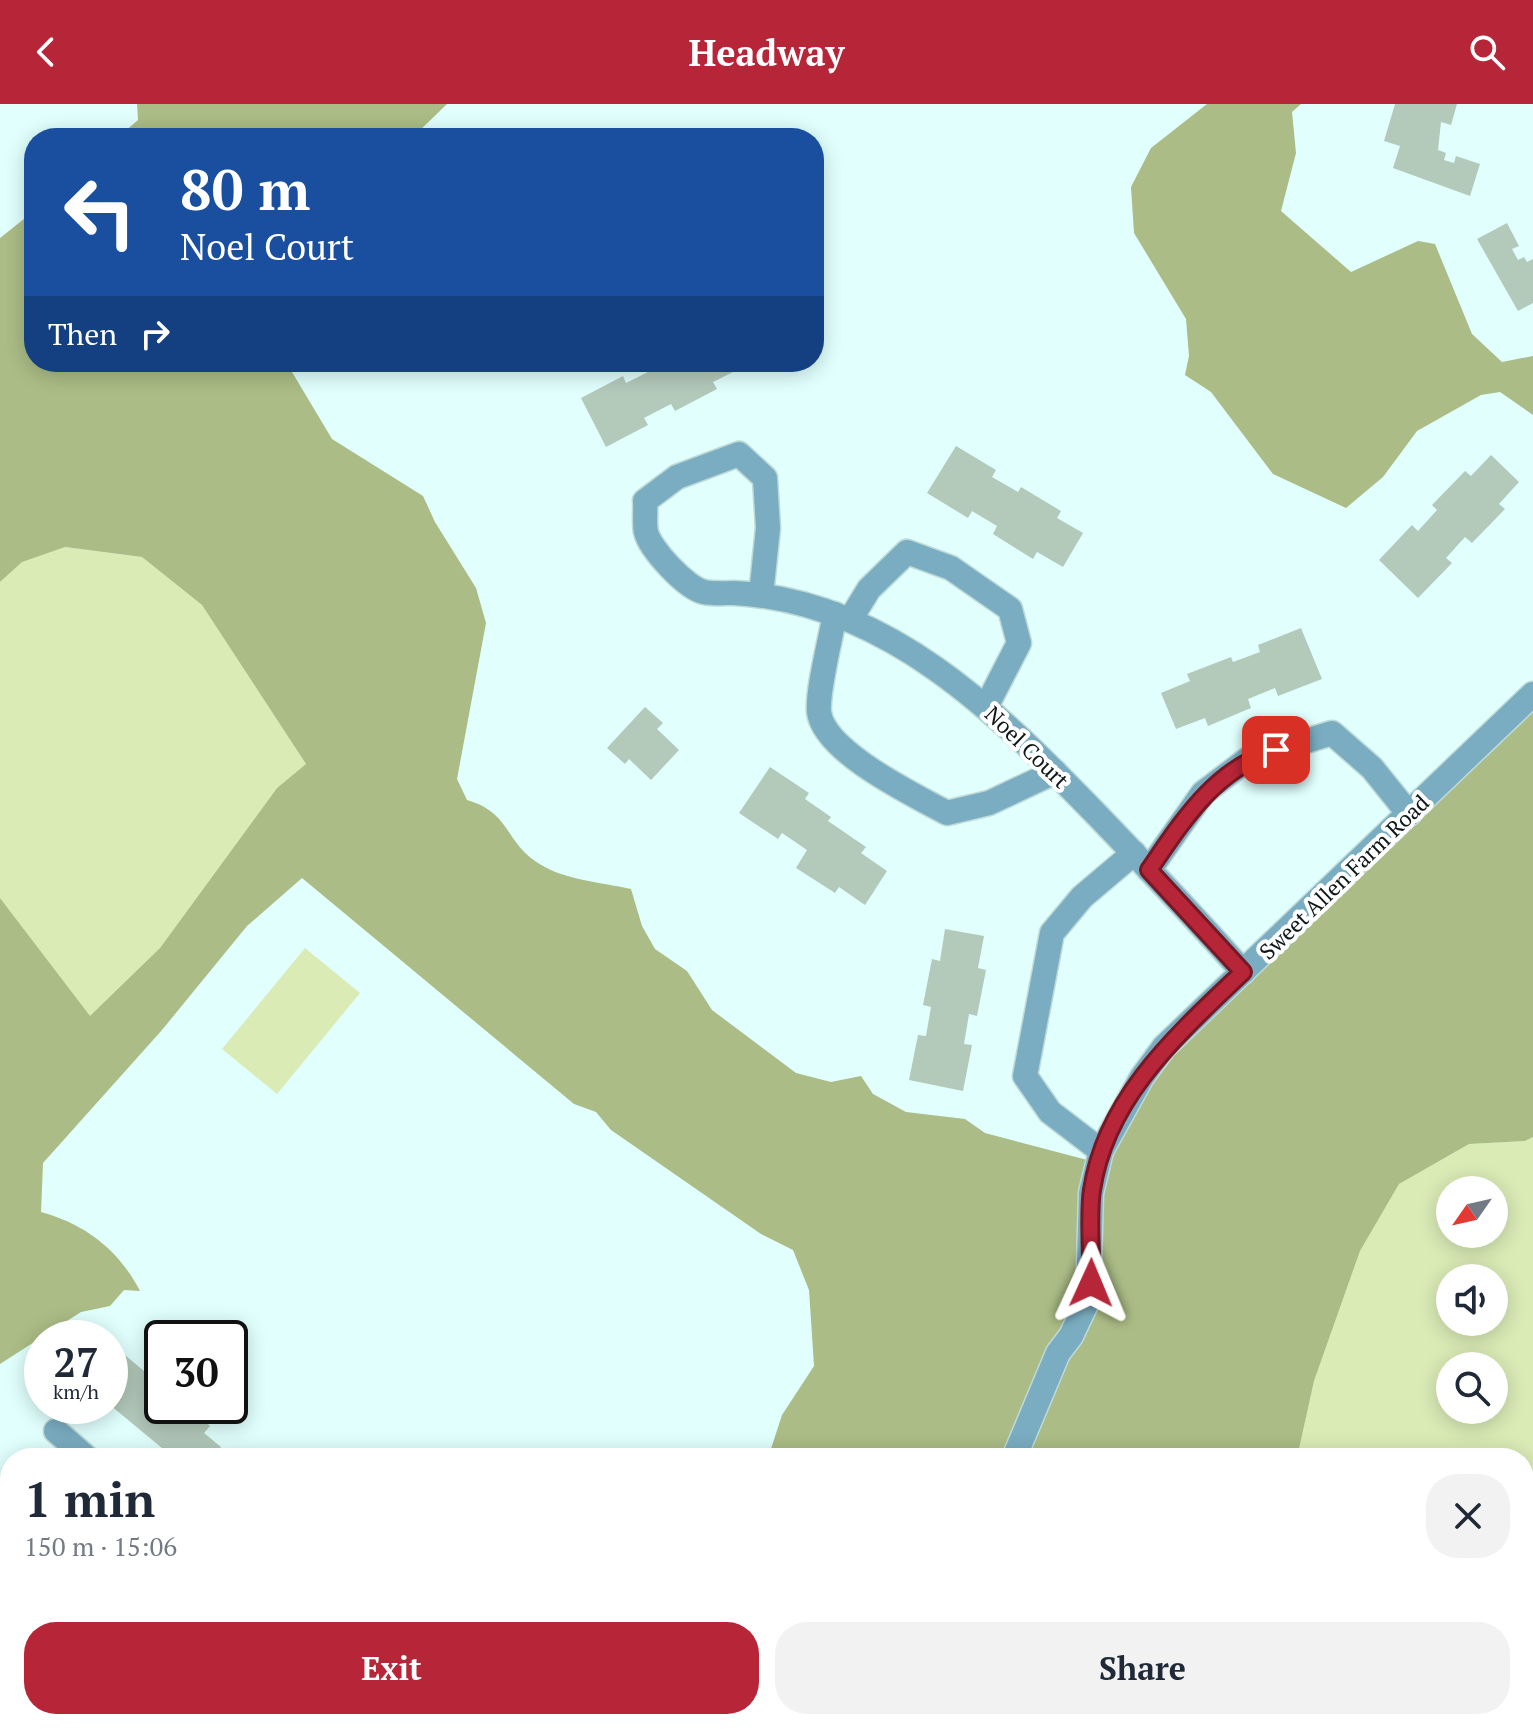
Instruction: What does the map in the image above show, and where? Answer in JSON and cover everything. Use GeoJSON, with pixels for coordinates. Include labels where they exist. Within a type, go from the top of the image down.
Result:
{"type":"FeatureCollection","features":[{"type":"Feature","properties":{"kind":"street"},"geometry":{"type":"LineString","coordinates":[[739,454],[765,478],[768,528],[761,595],[701,592],[675,574],[646,534],[645,501],[677,477],[739,454]]}},
{"type":"Feature","properties":{"kind":"street"},"geometry":{"type":"LineString","coordinates":[[986,707],[1019,643],[1010,609],[951,568],[907,552],[843,617],[819,712],[835,742],[896,785],[947,813],[989,803],[1055,772]]}},
{"type":"Feature","properties":{"kind":"street","name":"Noel Court"},"geometry":{"type":"LineString","coordinates":[[761,595],[843,617],[947,675],[1055,772],[1142,861],[1243,972]]}},
{"type":"Feature","properties":{"kind":"street","name":"Sweet Allen Farm Road"},"geometry":{"type":"LineString","coordinates":[[1018,1448],[1058,1353],[1071,1336],[1088,1300],[1091,1193],[1101,1151],[1142,1077],[1164,1047],[1533,694]]}},
{"type":"Feature","properties":{"kind":"street"},"geometry":{"type":"LineString","coordinates":[[1101,1151],[1050,1112],[1025,1076],[1052,933],[1082,897],[1142,861],[1203,793],[1248,759],[1332,733],[1372,768],[1409,814]]}},
{"type":"Feature","properties":{"kind":"street"},"geometry":{"type":"LineString","coordinates":[[56,1431],[76,1448]]}},
{"type":"Feature","properties":{"kind":"green space"},"geometry":{"type":"Polygon","coordinates":[[[137,104],[447,104],[422,128],[129,128],[138,120],[137,104]]]}},
{"type":"Feature","properties":{"kind":"green space"},"geometry":{"type":"Polygon","coordinates":[[[1207,104],[1301,104],[1292,112],[1296,153],[1281,211],[1351,272],[1418,241],[1435,244],[1472,334],[1502,362],[1533,356],[1533,415],[1500,392],[1481,395],[1417,431],[1383,477],[1346,508],[1273,474],[1211,392],[1185,375],[1189,356],[1186,319],[1134,233],[1131,187],[1151,148],[1207,104]]]}},
{"type":"Feature","properties":{"kind":"green space"},"geometry":{"type":"Polygon","coordinates":[[[24,219],[24,372],[292,372],[332,439],[423,496],[435,522],[476,588],[486,623],[457,779],[467,800],[481,805],[499,819],[525,853],[557,872],[631,889],[642,926],[655,949],[687,971],[712,1010],[796,1073],[831,1082],[861,1076],[873,1094],[906,1112],[965,1119],[985,1133],[1091,1161],[1126,1094],[1533,695],[1533,1137],[1525,1141],[1469,1144],[1399,1184],[1360,1251],[1314,1381],[1299,1448],[771,1448],[782,1415],[814,1366],[809,1290],[793,1250],[761,1234],[611,1130],[596,1112],[574,1104],[302,878],[247,926],[162,1030],[43,1163],[41,1212],[86,1231],[99,1241],[122,1263],[140,1291],[124,1290],[110,1306],[81,1312],[69,1320],[24,1320],[24,1349],[0,1364],[0,898],[90,1016],[160,948],[277,788],[306,764],[202,605],[142,557],[65,547],[22,562],[0,582],[0,238],[24,219]]]}},
{"type":"Feature","properties":{"kind":"green space"},"geometry":{"type":"Polygon","coordinates":[[[65,547],[142,557],[202,605],[306,764],[277,788],[160,948],[90,1017],[0,898],[0,582],[22,561],[65,547]]]}},
{"type":"Feature","properties":{"kind":"green space"},"geometry":{"type":"Polygon","coordinates":[[[305,948],[360,993],[277,1094],[222,1049],[305,948]]]}},
{"type":"Feature","properties":{"kind":"green space"},"geometry":{"type":"Polygon","coordinates":[[[1533,1137],[1533,1448],[1299,1448],[1314,1381],[1360,1251],[1399,1184],[1469,1144],[1525,1141],[1533,1137]]]}},
{"type":"Feature","properties":{"kind":"building"},"geometry":{"type":"Polygon","coordinates":[[[1395,104],[1457,104],[1451,125],[1441,122],[1438,150],[1446,153],[1444,160],[1454,163],[1456,156],[1480,164],[1470,196],[1393,168],[1400,146],[1384,141],[1395,104]]]}},
{"type":"Feature","properties":{"kind":"building"},"geometry":{"type":"Polygon","coordinates":[[[1507,223],[1519,246],[1512,249],[1518,260],[1524,257],[1527,262],[1533,259],[1533,303],[1518,311],[1477,239],[1507,223]]]}},
{"type":"Feature","properties":{"kind":"building"},"geometry":{"type":"Polygon","coordinates":[[[648,372],[733,372],[713,382],[717,389],[675,411],[671,404],[644,418],[648,425],[606,447],[581,398],[623,376],[626,383],[648,372]]]}},
{"type":"Feature","properties":{"kind":"building"},"geometry":{"type":"Polygon","coordinates":[[[956,446],[996,470],[992,477],[1018,492],[1021,487],[1061,511],[1057,518],[1083,533],[1063,567],[1037,552],[1033,559],[993,534],[997,526],[972,511],[968,518],[927,493],[956,446]]]}},
{"type":"Feature","properties":{"kind":"building"},"geometry":{"type":"Polygon","coordinates":[[[1491,455],[1519,482],[1499,504],[1505,509],[1472,543],[1465,537],[1446,558],[1452,563],[1418,598],[1379,560],[1412,525],[1418,531],[1437,510],[1432,505],[1465,471],[1471,476],[1491,455]]]}},
{"type":"Feature","properties":{"kind":"building"},"geometry":{"type":"Polygon","coordinates":[[[1301,628],[1322,679],[1278,696],[1275,688],[1248,699],[1251,708],[1208,726],[1205,718],[1176,729],[1161,693],[1190,681],[1187,674],[1231,657],[1233,662],[1260,652],[1258,645],[1301,628]]]}},
{"type":"Feature","properties":{"kind":"building"},"geometry":{"type":"Polygon","coordinates":[[[645,707],[663,723],[657,729],[679,750],[651,780],[629,759],[625,764],[607,748],[645,707]]]}},
{"type":"Feature","properties":{"kind":"building"},"geometry":{"type":"Polygon","coordinates":[[[770,767],[809,793],[805,799],[831,817],[828,821],[866,847],[861,853],[887,871],[865,905],[839,887],[835,893],[796,868],[807,850],[782,833],[778,839],[739,813],[770,767]]]}},
{"type":"Feature","properties":{"kind":"building"},"geometry":{"type":"Polygon","coordinates":[[[945,929],[984,936],[978,968],[986,970],[977,1016],[969,1014],[964,1044],[972,1045],[963,1091],[909,1080],[918,1035],[926,1036],[931,1007],[923,1005],[932,959],[940,961],[945,929]]]}},
{"type":"Feature","properties":{"kind":"building"},"geometry":{"type":"Polygon","coordinates":[[[128,1358],[144,1371],[144,1424],[208,1424],[210,1426],[204,1433],[221,1447],[162,1448],[128,1420],[128,1358]]]}},
{"type":"Feature","properties":{"kind":"route"},"geometry":{"type":"LineString","coordinates":[[1091,1283],[1091,1193],[1109,1131],[1164,1047],[1243,972],[1149,870],[1203,793],[1248,759],[1276,750]]}}]}
